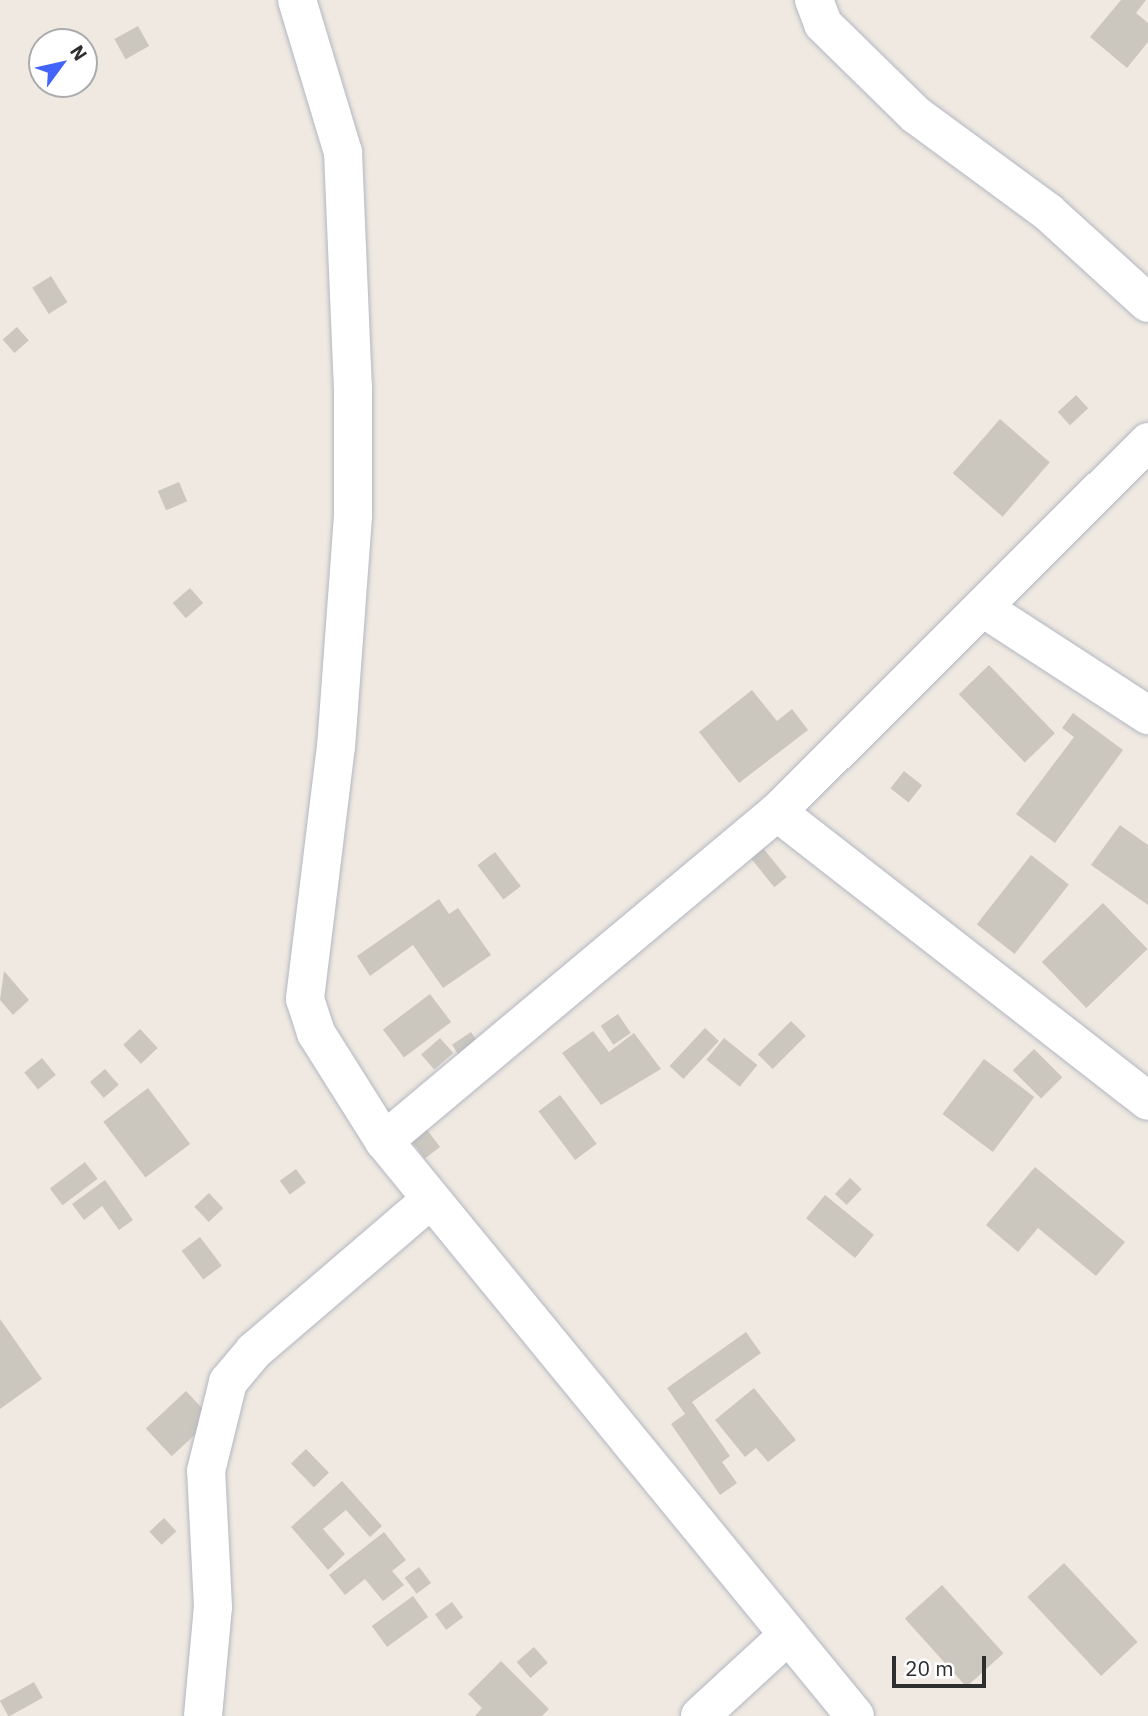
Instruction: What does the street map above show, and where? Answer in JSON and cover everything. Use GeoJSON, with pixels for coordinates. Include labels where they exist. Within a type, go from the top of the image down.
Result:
{"type":"FeatureCollection","features":[{"type":"Feature","properties":{"kind":"street"},"geometry":{"type":"LineString","coordinates":[[298,0],[343,152],[353,386],[354,516],[336,746],[305,999],[316,1032],[384,1141],[855,1716]]}},
{"type":"Feature","properties":{"kind":"street"},"geometry":{"type":"LineString","coordinates":[[814,0],[823,23],[916,116],[1048,212],[1148,303]]}},
{"type":"Feature","properties":{"kind":"street"},"geometry":{"type":"LineString","coordinates":[[384,1141],[777,812],[1148,442]]}},
{"type":"Feature","properties":{"kind":"street"},"geometry":{"type":"LineString","coordinates":[[983,608],[1148,715]]}},
{"type":"Feature","properties":{"kind":"street"},"geometry":{"type":"LineString","coordinates":[[777,812],[1148,1101]]}},
{"type":"Feature","properties":{"kind":"street"},"geometry":{"type":"LineString","coordinates":[[203,1716],[213,1607],[206,1471],[228,1382],[254,1350],[430,1200]]}},
{"type":"Feature","properties":{"kind":"street"},"geometry":{"type":"LineString","coordinates":[[700,1716],[788,1634]]}},
{"type":"Feature","properties":{"kind":"building"},"geometry":{"type":"Polygon","coordinates":[[[1121,0],[1146,0],[1136,13],[1148,23],[1148,42],[1127,68],[1090,37],[1121,0]]]}},
{"type":"Feature","properties":{"kind":"building"},"geometry":{"type":"Polygon","coordinates":[[[138,26],[149,46],[126,59],[114,39],[138,26]]]}},
{"type":"Feature","properties":{"kind":"building"},"geometry":{"type":"Polygon","coordinates":[[[51,276],[67,302],[49,314],[32,288],[51,276]]]}},
{"type":"Feature","properties":{"kind":"building"},"geometry":{"type":"Polygon","coordinates":[[[17,327],[29,341],[14,353],[3,339],[17,327]]]}},
{"type":"Feature","properties":{"kind":"building"},"geometry":{"type":"Polygon","coordinates":[[[1076,395],[1088,408],[1070,425],[1058,412],[1076,395]]]}},
{"type":"Feature","properties":{"kind":"building"},"geometry":{"type":"Polygon","coordinates":[[[1000,419],[1050,462],[1003,517],[953,473],[1000,419]]]}},
{"type":"Feature","properties":{"kind":"building"},"geometry":{"type":"Polygon","coordinates":[[[179,482],[187,501],[166,510],[158,491],[179,482]]]}},
{"type":"Feature","properties":{"kind":"building"},"geometry":{"type":"Polygon","coordinates":[[[190,588],[203,603],[186,618],[173,603],[190,588]]]}},
{"type":"Feature","properties":{"kind":"building"},"geometry":{"type":"Polygon","coordinates":[[[989,665],[1055,733],[1025,763],[959,694],[989,665]]]}},
{"type":"Feature","properties":{"kind":"building"},"geometry":{"type":"Polygon","coordinates":[[[752,690],[777,721],[792,709],[808,730],[739,783],[699,732],[752,690]]]}},
{"type":"Feature","properties":{"kind":"building"},"geometry":{"type":"Polygon","coordinates":[[[1073,713],[1123,750],[1055,843],[1016,814],[1074,737],[1062,728],[1073,713]]]}},
{"type":"Feature","properties":{"kind":"building"},"geometry":{"type":"Polygon","coordinates":[[[904,771],[922,785],[909,802],[890,788],[904,771]]]}},
{"type":"Feature","properties":{"kind":"building"},"geometry":{"type":"Polygon","coordinates":[[[1120,825],[1148,845],[1148,905],[1091,865],[1120,825]]]}},
{"type":"Feature","properties":{"kind":"building"},"geometry":{"type":"Polygon","coordinates":[[[759,843],[787,877],[774,887],[747,853],[759,843]]]}},
{"type":"Feature","properties":{"kind":"building"},"geometry":{"type":"Polygon","coordinates":[[[495,852],[521,886],[503,900],[477,865],[495,852]]]}},
{"type":"Feature","properties":{"kind":"building"},"geometry":{"type":"Polygon","coordinates":[[[1031,855],[1069,885],[1015,954],[977,924],[1031,855]]]}},
{"type":"Feature","properties":{"kind":"building"},"geometry":{"type":"Polygon","coordinates":[[[439,899],[449,914],[458,908],[491,955],[443,988],[413,945],[370,976],[357,956],[439,899]]]}},
{"type":"Feature","properties":{"kind":"building"},"geometry":{"type":"Polygon","coordinates":[[[1103,903],[1147,949],[1086,1008],[1042,962],[1103,903]]]}},
{"type":"Feature","properties":{"kind":"building"},"geometry":{"type":"Polygon","coordinates":[[[4,971],[29,1000],[13,1015],[0,1000],[4,971]]]}},
{"type":"Feature","properties":{"kind":"building"},"geometry":{"type":"Polygon","coordinates":[[[430,994],[451,1022],[404,1057],[383,1030],[430,994]]]}},
{"type":"Feature","properties":{"kind":"building"},"geometry":{"type":"Polygon","coordinates":[[[618,1014],[631,1033],[613,1045],[601,1026],[618,1014]]]}},
{"type":"Feature","properties":{"kind":"building"},"geometry":{"type":"Polygon","coordinates":[[[791,1021],[806,1036],[773,1069],[758,1054],[791,1021]]]}},
{"type":"Feature","properties":{"kind":"building"},"geometry":{"type":"Polygon","coordinates":[[[705,1028],[719,1041],[683,1079],[670,1066],[705,1028]]]}},
{"type":"Feature","properties":{"kind":"building"},"geometry":{"type":"Polygon","coordinates":[[[140,1029],[158,1048],[141,1064],[123,1045],[140,1029]]]}},
{"type":"Feature","properties":{"kind":"building"},"geometry":{"type":"Polygon","coordinates":[[[593,1031],[609,1052],[634,1033],[661,1069],[601,1105],[562,1053],[593,1031]]]}},
{"type":"Feature","properties":{"kind":"building"},"geometry":{"type":"Polygon","coordinates":[[[471,1032],[481,1047],[462,1060],[452,1045],[471,1032]]]}},
{"type":"Feature","properties":{"kind":"building"},"geometry":{"type":"Polygon","coordinates":[[[440,1038],[453,1053],[434,1069],[421,1054],[440,1038]]]}},
{"type":"Feature","properties":{"kind":"building"},"geometry":{"type":"Polygon","coordinates":[[[724,1038],[757,1065],[740,1087],[706,1060],[724,1038]]]}},
{"type":"Feature","properties":{"kind":"building"},"geometry":{"type":"Polygon","coordinates":[[[1034,1049],[1062,1077],[1041,1098],[1013,1070],[1034,1049]]]}},
{"type":"Feature","properties":{"kind":"building"},"geometry":{"type":"Polygon","coordinates":[[[42,1058],[56,1075],[38,1090],[24,1072],[42,1058]]]}},
{"type":"Feature","properties":{"kind":"building"},"geometry":{"type":"Polygon","coordinates":[[[984,1059],[1034,1097],[993,1152],[942,1114],[984,1059]]]}},
{"type":"Feature","properties":{"kind":"building"},"geometry":{"type":"Polygon","coordinates":[[[105,1069],[119,1085],[104,1098],[90,1082],[105,1069]]]}},
{"type":"Feature","properties":{"kind":"building"},"geometry":{"type":"Polygon","coordinates":[[[148,1088],[190,1144],[145,1178],[103,1122],[148,1088]]]}},
{"type":"Feature","properties":{"kind":"building"},"geometry":{"type":"Polygon","coordinates":[[[560,1095],[597,1144],[575,1160],[538,1111],[560,1095]]]}},
{"type":"Feature","properties":{"kind":"building"},"geometry":{"type":"Polygon","coordinates":[[[422,1123],[440,1147],[425,1158],[407,1134],[422,1123]]]}},
{"type":"Feature","properties":{"kind":"building"},"geometry":{"type":"Polygon","coordinates":[[[85,1162],[98,1179],[62,1205],[50,1188],[85,1162]]]}},
{"type":"Feature","properties":{"kind":"building"},"geometry":{"type":"Polygon","coordinates":[[[1035,1167],[1125,1242],[1096,1276],[1038,1228],[1018,1252],[986,1225],[1035,1167]]]}},
{"type":"Feature","properties":{"kind":"building"},"geometry":{"type":"Polygon","coordinates":[[[296,1169],[306,1183],[290,1195],[280,1181],[296,1169]]]}},
{"type":"Feature","properties":{"kind":"building"},"geometry":{"type":"Polygon","coordinates":[[[850,1178],[862,1189],[847,1205],[835,1194],[850,1178]]]}},
{"type":"Feature","properties":{"kind":"building"},"geometry":{"type":"Polygon","coordinates":[[[105,1180],[133,1220],[119,1230],[102,1206],[84,1220],[72,1204],[105,1180]]]}},
{"type":"Feature","properties":{"kind":"building"},"geometry":{"type":"Polygon","coordinates":[[[209,1193],[223,1208],[209,1222],[194,1207],[209,1193]]]}},
{"type":"Feature","properties":{"kind":"building"},"geometry":{"type":"Polygon","coordinates":[[[825,1195],[874,1235],[855,1258],[806,1218],[825,1195]]]}},
{"type":"Feature","properties":{"kind":"building"},"geometry":{"type":"Polygon","coordinates":[[[200,1237],[222,1266],[203,1280],[182,1251],[200,1237]]]}},
{"type":"Feature","properties":{"kind":"building"},"geometry":{"type":"Polygon","coordinates":[[[0,1319],[42,1379],[0,1409],[0,1319]]]}},
{"type":"Feature","properties":{"kind":"building"},"geometry":{"type":"Polygon","coordinates":[[[746,1332],[761,1353],[692,1402],[730,1456],[722,1462],[737,1483],[720,1495],[671,1424],[685,1414],[667,1388],[746,1332]]]}},
{"type":"Feature","properties":{"kind":"building"},"geometry":{"type":"Polygon","coordinates":[[[754,1388],[796,1440],[768,1462],[756,1448],[745,1457],[715,1420],[754,1388]]]}},
{"type":"Feature","properties":{"kind":"building"},"geometry":{"type":"Polygon","coordinates":[[[186,1391],[212,1419],[172,1456],[146,1429],[186,1391]]]}},
{"type":"Feature","properties":{"kind":"building"},"geometry":{"type":"Polygon","coordinates":[[[306,1449],[329,1473],[314,1487],[291,1464],[306,1449]]]}},
{"type":"Feature","properties":{"kind":"building"},"geometry":{"type":"Polygon","coordinates":[[[342,1481],[382,1526],[370,1537],[346,1510],[323,1529],[345,1554],[328,1570],[291,1527],[342,1481]]]}},
{"type":"Feature","properties":{"kind":"building"},"geometry":{"type":"Polygon","coordinates":[[[164,1518],[176,1531],[162,1545],[149,1532],[164,1518]]]}},
{"type":"Feature","properties":{"kind":"building"},"geometry":{"type":"Polygon","coordinates":[[[384,1532],[406,1560],[392,1571],[404,1585],[383,1601],[365,1579],[345,1595],[329,1575],[384,1532]]]}},
{"type":"Feature","properties":{"kind":"building"},"geometry":{"type":"Polygon","coordinates":[[[1064,1563],[1138,1642],[1101,1676],[1027,1597],[1064,1563]]]}},
{"type":"Feature","properties":{"kind":"building"},"geometry":{"type":"Polygon","coordinates":[[[419,1567],[431,1583],[417,1594],[405,1578],[419,1567]]]}},
{"type":"Feature","properties":{"kind":"building"},"geometry":{"type":"Polygon","coordinates":[[[942,1585],[1004,1653],[966,1687],[905,1618],[942,1585]]]}},
{"type":"Feature","properties":{"kind":"building"},"geometry":{"type":"Polygon","coordinates":[[[413,1596],[428,1617],[387,1647],[372,1626],[413,1596]]]}},
{"type":"Feature","properties":{"kind":"building"},"geometry":{"type":"Polygon","coordinates":[[[452,1602],[463,1617],[446,1630],[435,1614],[452,1602]]]}},
{"type":"Feature","properties":{"kind":"building"},"geometry":{"type":"Polygon","coordinates":[[[534,1647],[548,1663],[530,1678],[517,1662],[534,1647]]]}},
{"type":"Feature","properties":{"kind":"building"},"geometry":{"type":"Polygon","coordinates":[[[501,1661],[549,1709],[542,1716],[475,1716],[482,1708],[468,1694],[501,1661]]]}},
{"type":"Feature","properties":{"kind":"building"},"geometry":{"type":"Polygon","coordinates":[[[34,1682],[43,1698],[10,1716],[0,1701],[34,1682]]]}}]}
